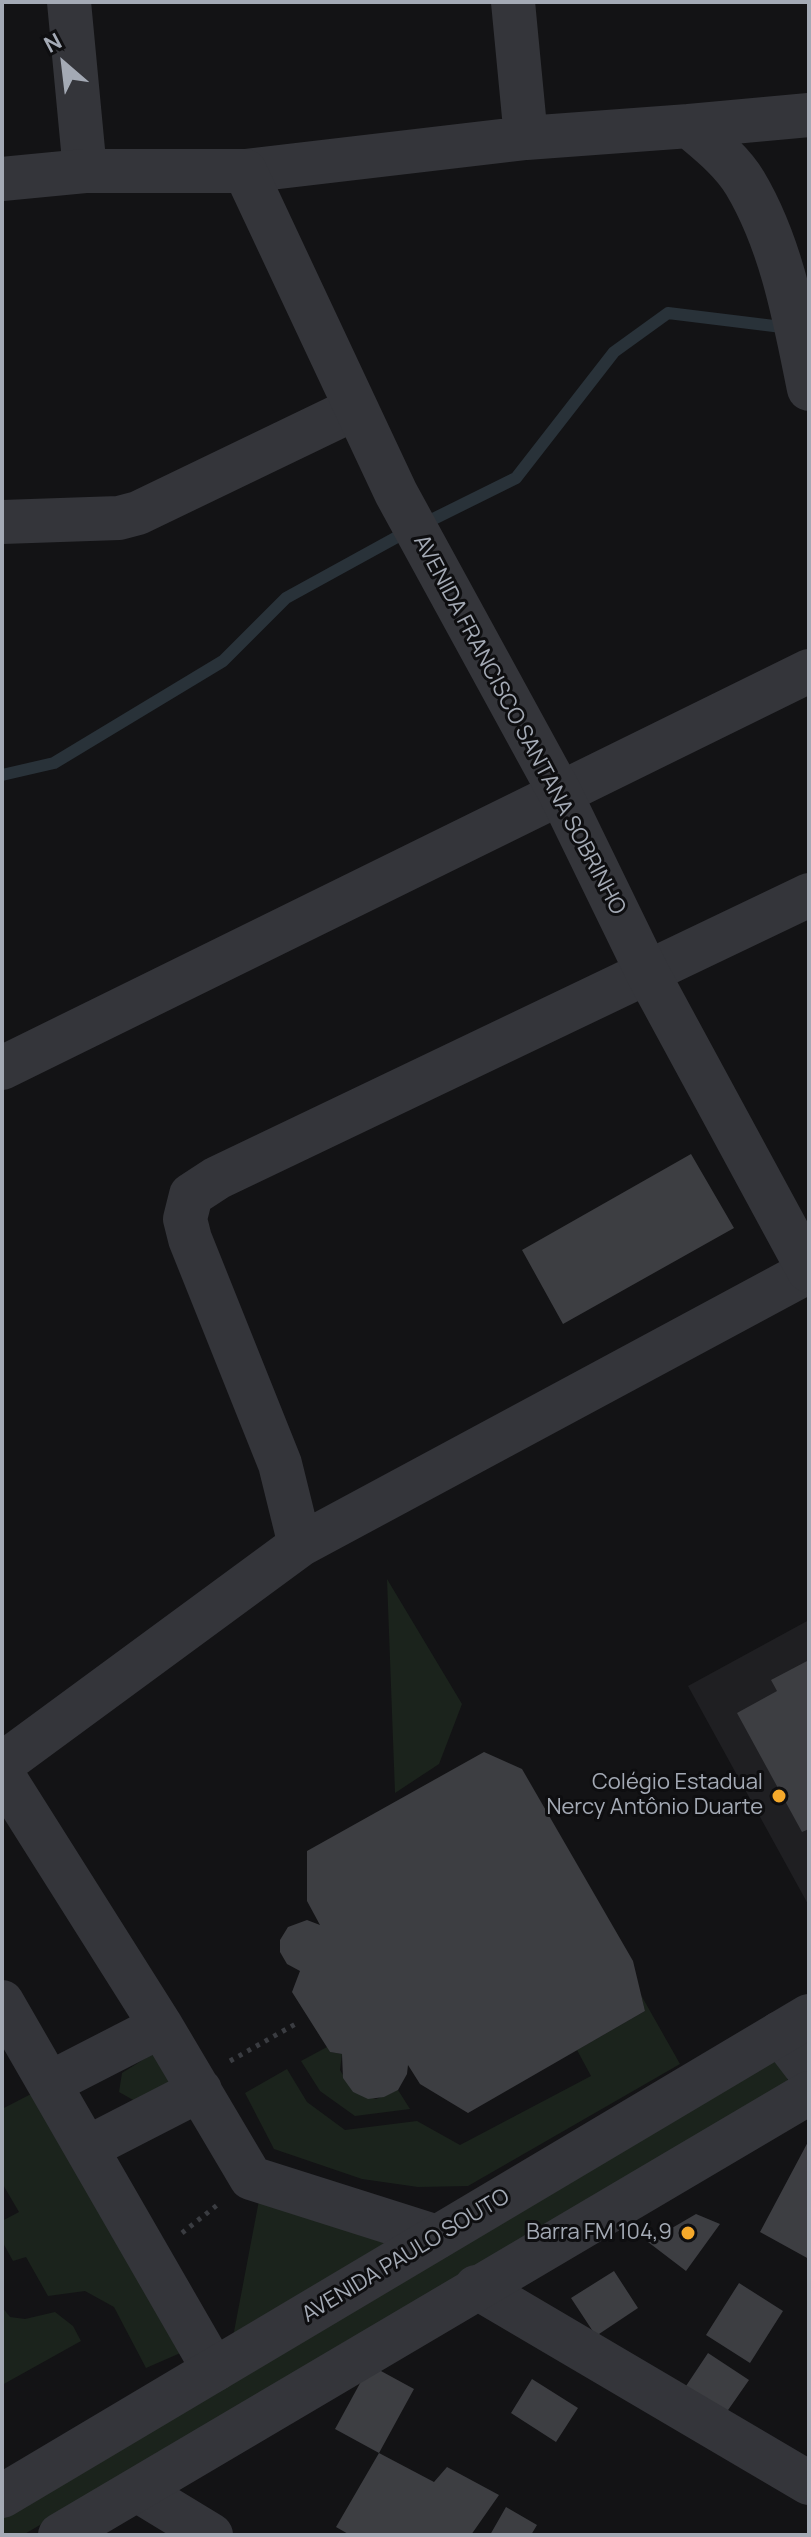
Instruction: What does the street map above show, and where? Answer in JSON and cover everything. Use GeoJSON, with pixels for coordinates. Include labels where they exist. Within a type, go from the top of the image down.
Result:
{"type":"FeatureCollection","features":[{"type":"Feature","properties":{"kind":"street"},"geometry":{"type":"LineString","coordinates":[[69,2],[85,171]]}},
{"type":"Feature","properties":{"kind":"street"},"geometry":{"type":"LineString","coordinates":[[513,2],[526,138]]}},
{"type":"Feature","properties":{"kind":"street"},"geometry":{"type":"LineString","coordinates":[[2,179],[85,171],[245,171],[526,138],[809,115]]}},
{"type":"Feature","properties":{"kind":"street"},"geometry":{"type":"LineString","coordinates":[[689,126],[720,152],[744,182],[770,237],[792,306],[809,389]]}},
{"type":"Feature","properties":{"kind":"street","name":"AVENIDA FRANCISCO SANTANA SOBRINHO"},"geometry":{"type":"LineString","coordinates":[[245,171],[396,493],[560,793],[648,974],[809,1271]]}},
{"type":"Feature","properties":{"kind":"street"},"geometry":{"type":"LineString","coordinates":[[2,522],[119,518],[138,513],[354,409]]}},
{"type":"Feature","properties":{"kind":"street"},"geometry":{"type":"LineString","coordinates":[[2,1068],[809,671]]}},
{"type":"Feature","properties":{"kind":"street"},"geometry":{"type":"LineString","coordinates":[[300,1545],[280,1464],[190,1239],[185,1219],[191,1195],[208,1182],[809,895]]}},
{"type":"Feature","properties":{"kind":"street"},"geometry":{"type":"LineString","coordinates":[[2,1764],[300,1545],[809,1271]]}},
{"type":"Feature","properties":{"kind":"street"},"geometry":{"type":"LineString","coordinates":[[2,1774],[198,2086],[251,2178],[437,2237]]}},
{"type":"Feature","properties":{"kind":"street"},"geometry":{"type":"LineString","coordinates":[[2,2002],[214,2370]]}},
{"type":"Feature","properties":{"kind":"street"},"geometry":{"type":"LineString","coordinates":[[795,2024],[809,2071]]}},
{"type":"Feature","properties":{"kind":"street","name":"AVENIDA PAULO SOUTO"},"geometry":{"type":"LineString","coordinates":[[2,2496],[795,2024]]}},
{"type":"Feature","properties":{"kind":"street"},"geometry":{"type":"LineString","coordinates":[[50,2083],[161,2026]]}},
{"type":"Feature","properties":{"kind":"street"},"geometry":{"type":"LineString","coordinates":[[87,2148],[198,2086]]}},
{"type":"Feature","properties":{"kind":"street"},"geometry":{"type":"LineString","coordinates":[[60,2535],[809,2093]]}},
{"type":"Feature","properties":{"kind":"street"},"geometry":{"type":"LineString","coordinates":[[476,2287],[809,2483]]}},
{"type":"Feature","properties":{"kind":"street"},"geometry":{"type":"LineString","coordinates":[[137,2490],[211,2535]]}},
{"type":"Feature","properties":{"kind":"path"},"geometry":{"type":"LineString","coordinates":[[198,2086],[299,2022]]}},
{"type":"Feature","properties":{"kind":"path"},"geometry":{"type":"LineString","coordinates":[[150,2259],[251,2178]]}},
{"type":"Feature","properties":{"kind":"shaded area"},"geometry":{"type":"Polygon","coordinates":[[[387,1579],[462,1704],[439,1764],[395,1793],[387,1579]]]}},
{"type":"Feature","properties":{"kind":"shaded area","name":"Colégio Estadual Nercy Antônio Duarte"},"geometry":{"type":"Polygon","coordinates":[[[809,1620],[809,1906],[688,1686],[809,1620]]]}},
{"type":"Feature","properties":{"kind":"shaded area"},"geometry":{"type":"Polygon","coordinates":[[[641,1995],[680,2064],[468,2186],[418,2187],[362,2179],[274,2149],[245,2093],[287,2069],[307,2102],[345,2130],[417,2121],[460,2145],[591,2076],[577,2050],[645,2011],[641,1995]]]}},
{"type":"Feature","properties":{"kind":"shaded area"},"geometry":{"type":"Polygon","coordinates":[[[327,2047],[330,2052],[342,2054],[340,2070],[353,2092],[376,2099],[398,2090],[410,2109],[355,2116],[320,2091],[301,2061],[327,2047]]]}},
{"type":"Feature","properties":{"kind":"shaded area"},"geometry":{"type":"Polygon","coordinates":[[[157,2051],[175,2079],[135,2101],[119,2092],[122,2073],[157,2051]]]}},
{"type":"Feature","properties":{"kind":"shaded area"},"geometry":{"type":"Polygon","coordinates":[[[773,2057],[786,2066],[788,2083],[23,2535],[2,2535],[2,2512],[773,2057]]]}},
{"type":"Feature","properties":{"kind":"shaded area"},"geometry":{"type":"Polygon","coordinates":[[[33,2093],[185,2351],[146,2368],[114,2307],[85,2291],[48,2296],[26,2257],[13,2261],[2,2241],[2,2221],[19,2212],[2,2183],[2,2109],[33,2093]]]}},
{"type":"Feature","properties":{"kind":"shaded area"},"geometry":{"type":"Polygon","coordinates":[[[260,2195],[401,2237],[233,2337],[260,2195]]]}},
{"type":"Feature","properties":{"kind":"shaded area"},"geometry":{"type":"Polygon","coordinates":[[[2,2307],[10,2317],[25,2319],[55,2312],[73,2326],[81,2341],[2,2385],[2,2307]]]}},
{"type":"Feature","properties":{"kind":"building"},"geometry":{"type":"Polygon","coordinates":[[[691,1154],[734,1228],[563,1324],[522,1250],[691,1154]]]}},
{"type":"Feature","properties":{"kind":"building"},"geometry":{"type":"Polygon","coordinates":[[[809,1660],[809,1829],[802,1832],[737,1713],[777,1691],[771,1680],[809,1660]]]}},
{"type":"Feature","properties":{"kind":"building"},"geometry":{"type":"Polygon","coordinates":[[[484,1752],[522,1769],[633,1961],[645,2011],[468,2113],[420,2084],[408,2065],[407,2074],[398,2090],[384,2097],[368,2099],[353,2092],[343,2078],[342,2054],[330,2052],[292,1992],[300,1971],[287,1964],[280,1952],[280,1940],[288,1927],[307,1920],[320,1925],[307,1901],[307,1851],[484,1752]]]}},
{"type":"Feature","properties":{"kind":"building"},"geometry":{"type":"Polygon","coordinates":[[[809,2140],[809,2259],[760,2232],[809,2140]]]}},
{"type":"Feature","properties":{"kind":"building","name":"Barra FM 104,9"},"geometry":{"type":"Polygon","coordinates":[[[696,2214],[720,2224],[686,2271],[648,2242],[696,2214]]]}},
{"type":"Feature","properties":{"kind":"building"},"geometry":{"type":"Polygon","coordinates":[[[614,2271],[638,2308],[596,2336],[571,2298],[614,2271]]]}},
{"type":"Feature","properties":{"kind":"building"},"geometry":{"type":"Polygon","coordinates":[[[739,2283],[783,2311],[750,2363],[706,2335],[739,2283]]]}},
{"type":"Feature","properties":{"kind":"building"},"geometry":{"type":"Polygon","coordinates":[[[708,2353],[749,2380],[726,2413],[686,2386],[708,2353]]]}},
{"type":"Feature","properties":{"kind":"building"},"geometry":{"type":"Polygon","coordinates":[[[370,2365],[414,2389],[379,2453],[335,2429],[370,2365]]]}},
{"type":"Feature","properties":{"kind":"building"},"geometry":{"type":"Polygon","coordinates":[[[532,2379],[578,2408],[556,2442],[511,2413],[532,2379]]]}},
{"type":"Feature","properties":{"kind":"building"},"geometry":{"type":"Polygon","coordinates":[[[379,2453],[434,2482],[447,2467],[499,2495],[471,2535],[350,2535],[336,2527],[379,2453]]]}},
{"type":"Feature","properties":{"kind":"building"},"geometry":{"type":"Polygon","coordinates":[[[506,2507],[537,2525],[531,2535],[490,2535],[506,2507]]]}},
{"type":"Feature","properties":{"kind":"waterway"},"geometry":{"type":"LineString","coordinates":[[2,775],[54,763],[223,661],[286,598],[397,537],[516,478],[614,352],[668,313],[790,328]]}},
{"type":"Feature","properties":{"kind":"place","name":"Colégio Estadual Nercy Antônio Duarte"},"geometry":{"type":"Point","coordinates":[779,1796]}},
{"type":"Feature","properties":{"kind":"place","name":"Barra FM 104,9"},"geometry":{"type":"Point","coordinates":[688,2233]}}]}
